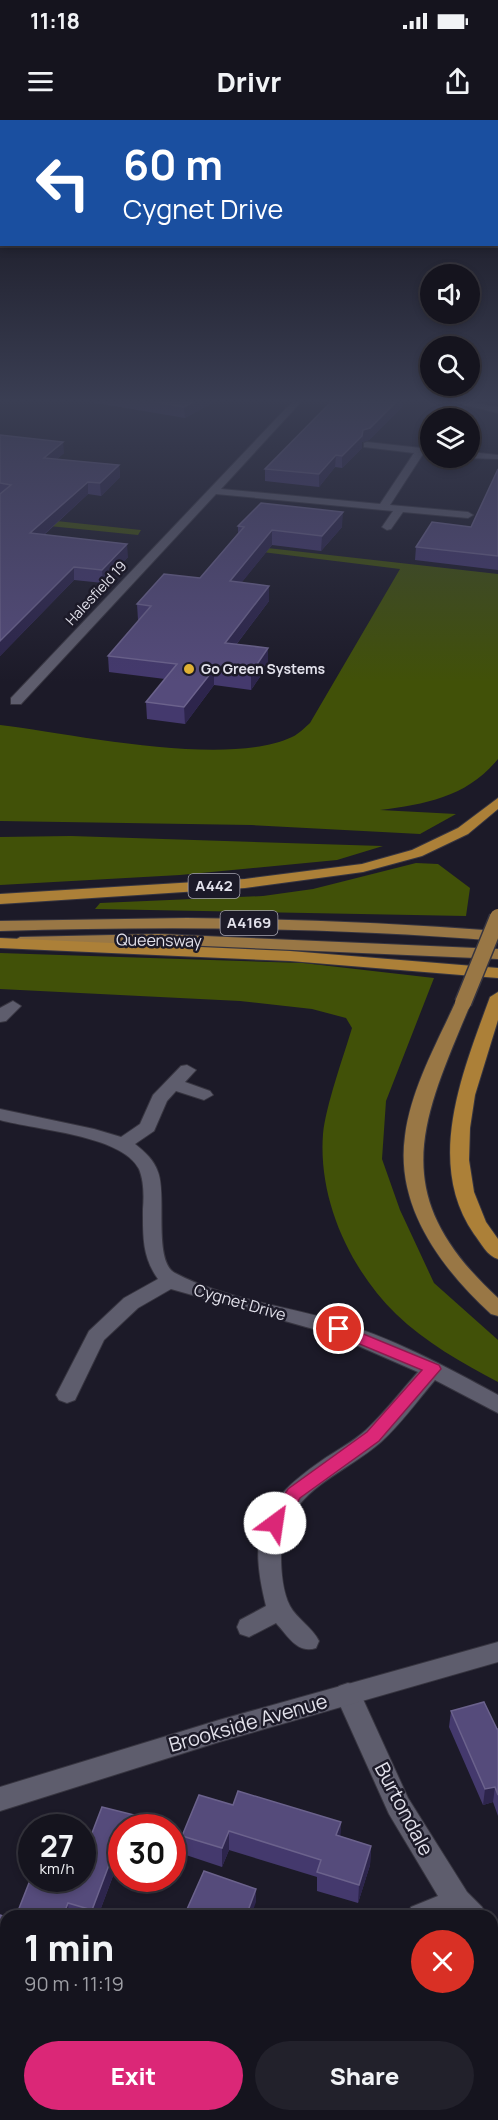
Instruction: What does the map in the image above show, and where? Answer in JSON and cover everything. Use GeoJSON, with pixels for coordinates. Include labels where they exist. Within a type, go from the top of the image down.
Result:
{"type":"FeatureCollection","features":[{"type":"Feature","properties":{"kind":"highway","name":"A442"},"geometry":{"type":"LineString","coordinates":[[0,899],[300,879],[369,866],[425,849],[467,829],[496,804]]}},
{"type":"Feature","properties":{"kind":"highway"},"geometry":{"type":"LineString","coordinates":[[8,943],[213,951],[376,961],[498,973]]}},
{"type":"Feature","properties":{"kind":"highway"},"geometry":{"type":"LineString","coordinates":[[496,1003],[471,1071],[464,1103],[457,1158],[469,1203],[488,1242],[498,1253]]}},
{"type":"Feature","properties":{"kind":"main road"},"geometry":{"type":"LineString","coordinates":[[498,917],[424,1095],[414,1137],[415,1174],[423,1210],[443,1248],[473,1288],[498,1309]]}},
{"type":"Feature","properties":{"kind":"main road","name":"Queensway"},"geometry":{"type":"LineString","coordinates":[[0,926],[255,923],[429,930],[498,936]]}},
{"type":"Feature","properties":{"kind":"main road","name":"Queensway"},"geometry":{"type":"LineString","coordinates":[[8,943],[47,939],[159,939],[498,954]]}},
{"type":"Feature","properties":{"kind":"street","name":"Halesfield 19"},"geometry":{"type":"LineString","coordinates":[[16,700],[209,495]]}},
{"type":"Feature","properties":{"kind":"street"},"geometry":{"type":"LineString","coordinates":[[259,495],[468,515]]}},
{"type":"Feature","properties":{"kind":"street"},"geometry":{"type":"LineString","coordinates":[[383,507],[392,495]]}},
{"type":"Feature","properties":{"kind":"street"},"geometry":{"type":"LineString","coordinates":[[387,527],[400,509]]}},
{"type":"Feature","properties":{"kind":"street"},"geometry":{"type":"LineString","coordinates":[[121,1146],[148,1126],[159,1099],[187,1070]]}},
{"type":"Feature","properties":{"kind":"street"},"geometry":{"type":"LineString","coordinates":[[173,1084],[204,1095]]}},
{"type":"Feature","properties":{"kind":"street","name":"Cygnet Drive"},"geometry":{"type":"LineString","coordinates":[[0,1114],[74,1129],[121,1146],[142,1159],[151,1179],[154,1256],[165,1275],[194,1290],[339,1329],[433,1369],[498,1405]]}},
{"type":"Feature","properties":{"kind":"street"},"geometry":{"type":"LineString","coordinates":[[68,1395],[96,1336],[130,1303],[173,1279]]}},
{"type":"Feature","properties":{"kind":"street"},"geometry":{"type":"LineString","coordinates":[[308,1641],[279,1610],[269,1570],[270,1536],[281,1510],[294,1494],[317,1475],[373,1436],[433,1369]]}},
{"type":"Feature","properties":{"kind":"street"},"geometry":{"type":"LineString","coordinates":[[249,1627],[279,1610]]}},
{"type":"Feature","properties":{"kind":"street","name":"Brookside Avenue"},"geometry":{"type":"LineString","coordinates":[[0,1799],[348,1694],[498,1652]]}},
{"type":"Feature","properties":{"kind":"street","name":"Burtondale"},"geometry":{"type":"LineString","coordinates":[[348,1694],[398,1806],[465,1908]]}},
{"type":"Feature","properties":{"kind":"green space"},"geometry":{"type":"Polygon","coordinates":[[[0,515],[141,530],[138,535],[0,521],[0,515]]]}},
{"type":"Feature","properties":{"kind":"green space"},"geometry":{"type":"Polygon","coordinates":[[[233,544],[498,574],[498,759],[486,772],[459,790],[429,801],[380,810],[456,814],[420,834],[251,825],[0,821],[0,725],[149,746],[229,749],[264,746],[292,737],[310,723],[400,569],[230,548],[233,544]]]}},
{"type":"Feature","properties":{"kind":"green space"},"geometry":{"type":"Polygon","coordinates":[[[71,836],[383,846],[337,860],[180,875],[0,885],[0,837],[71,836]]]}},
{"type":"Feature","properties":{"kind":"green space"},"geometry":{"type":"Polygon","coordinates":[[[416,863],[438,864],[470,888],[466,916],[95,909],[100,903],[263,896],[313,889],[416,863]]]}},
{"type":"Feature","properties":{"kind":"green space"},"geometry":{"type":"Polygon","coordinates":[[[0,953],[303,963],[434,978],[386,1101],[382,1159],[400,1210],[434,1283],[498,1340],[498,1382],[432,1343],[396,1314],[364,1276],[340,1231],[326,1183],[323,1134],[331,1096],[352,1028],[346,1018],[312,1009],[240,1001],[0,989],[0,953]]]}},
{"type":"Feature","properties":{"kind":"building"},"geometry":{"type":"Polygon","coordinates":[[[0,495],[73,495],[30,533],[127,544],[102,570],[74,567],[0,641],[0,495]]]}},
{"type":"Feature","properties":{"kind":"building"},"geometry":{"type":"Polygon","coordinates":[[[486,495],[498,495],[498,556],[416,547],[432,522],[471,527],[486,495]]]}},
{"type":"Feature","properties":{"kind":"building"},"geometry":{"type":"Polygon","coordinates":[[[261,503],[343,512],[322,536],[272,530],[230,581],[269,586],[225,643],[268,648],[251,673],[214,669],[184,707],[146,702],[177,664],[108,656],[151,606],[137,604],[164,574],[200,578],[244,527],[238,526],[261,503]]]}},
{"type":"Feature","properties":{"kind":"building"},"geometry":{"type":"Polygon","coordinates":[[[484,1702],[498,1729],[498,1795],[495,1787],[485,1789],[451,1711],[484,1702]]]}},
{"type":"Feature","properties":{"kind":"building"},"geometry":{"type":"Polygon","coordinates":[[[238,1791],[341,1822],[336,1835],[371,1846],[359,1885],[317,1872],[321,1860],[229,1831],[222,1848],[186,1837],[186,1826],[199,1795],[233,1805],[238,1791]]]}},
{"type":"Feature","properties":{"kind":"building"},"geometry":{"type":"Polygon","coordinates":[[[102,1807],[130,1814],[108,1814],[108,1868],[92,1910],[68,1903],[65,1910],[18,1910],[25,1892],[96,1892],[96,1823],[102,1807]]]}},
{"type":"Feature","properties":{"kind":"building"},"geometry":{"type":"Polygon","coordinates":[[[204,1871],[256,1889],[248,1910],[187,1910],[204,1871]]]}},
{"type":"Feature","properties":{"kind":"place","name":"Go Green Systems"},"geometry":{"type":"Point","coordinates":[189,669]}},
{"type":"Feature","properties":{"kind":"route"},"geometry":{"type":"LineString","coordinates":[[275,1523],[281,1510],[294,1494],[317,1475],[349,1456],[373,1436],[433,1369],[339,1329]]}}]}
